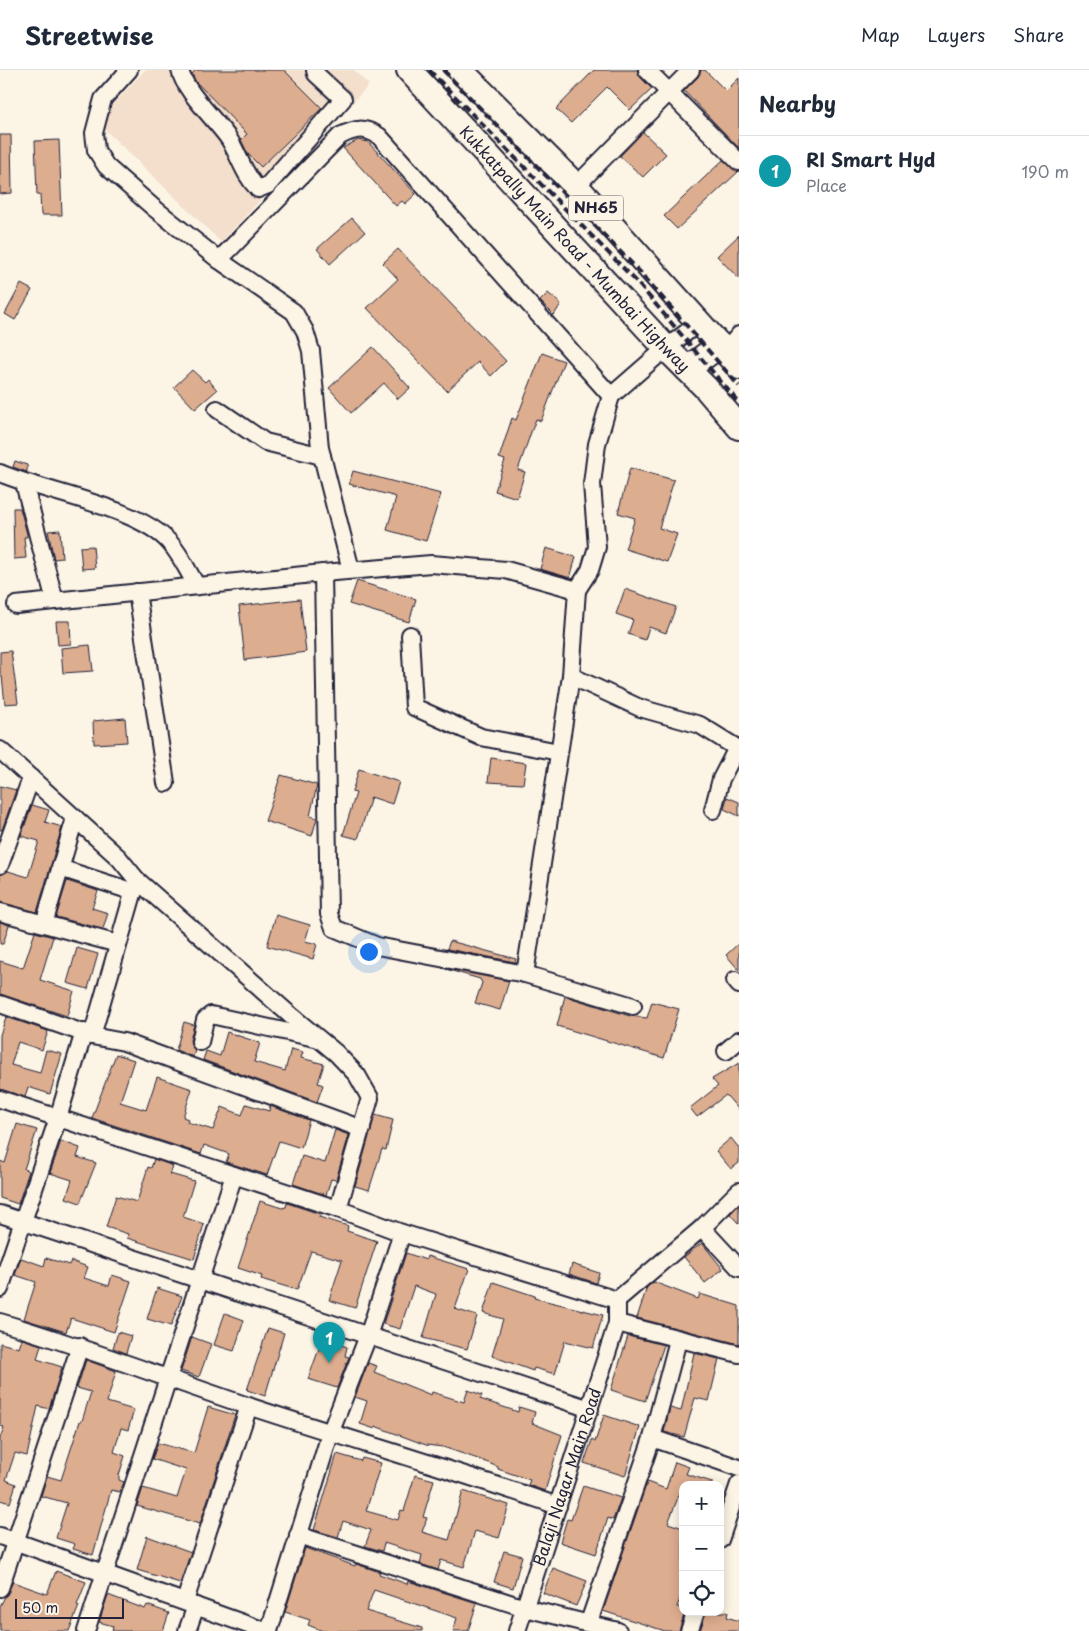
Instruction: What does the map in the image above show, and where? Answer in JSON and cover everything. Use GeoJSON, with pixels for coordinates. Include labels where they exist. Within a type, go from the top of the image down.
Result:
{"type":"FeatureCollection","features":[{"type":"Feature","properties":{"kind":"highway","name":"Kukkatpally Main Road - Mumbai Highway"},"geometry":{"type":"LineString","coordinates":[[409,70],[666,348],[706,388],[739,427]]}},
{"type":"Feature","properties":{"kind":"highway","name":"NH65"},"geometry":{"type":"LineString","coordinates":[[460,70],[576,186],[700,322],[731,350]]}},
{"type":"Feature","properties":{"kind":"highway"},"geometry":{"type":"LineString","coordinates":[[688,369],[731,350]]}},
{"type":"Feature","properties":{"kind":"street"},"geometry":{"type":"LineString","coordinates":[[129,70],[103,99],[94,133],[96,150],[106,166],[219,260],[294,312],[305,331],[311,352],[322,456],[351,570]]}},
{"type":"Feature","properties":{"kind":"street"},"geometry":{"type":"LineString","coordinates":[[180,70],[182,78],[229,140],[252,182],[258,189],[261,189],[268,185],[343,99],[316,74],[315,70]]}},
{"type":"Feature","properties":{"kind":"street"},"geometry":{"type":"LineString","coordinates":[[647,70],[739,162]]}},
{"type":"Feature","properties":{"kind":"street"},"geometry":{"type":"LineString","coordinates":[[576,186],[691,70]]}},
{"type":"Feature","properties":{"kind":"street"},"geometry":{"type":"LineString","coordinates":[[219,260],[340,136],[354,129],[367,129],[379,136],[611,396]]}},
{"type":"Feature","properties":{"kind":"street"},"geometry":{"type":"LineString","coordinates":[[525,974],[571,676],[577,590],[590,570],[597,548],[592,484],[597,444],[611,396],[666,348],[700,322]]}},
{"type":"Feature","properties":{"kind":"street"},"geometry":{"type":"LineString","coordinates":[[217,409],[265,442],[322,456]]}},
{"type":"Feature","properties":{"kind":"street"},"geometry":{"type":"LineString","coordinates":[[0,473],[24,484],[126,514],[151,528],[170,543],[197,586]]}},
{"type":"Feature","properties":{"kind":"street"},"geometry":{"type":"LineString","coordinates":[[24,484],[56,601]]}},
{"type":"Feature","properties":{"kind":"street"},"geometry":{"type":"LineString","coordinates":[[16,605],[351,570],[431,564],[506,570],[577,590]]}},
{"type":"Feature","properties":{"kind":"street"},"geometry":{"type":"LineString","coordinates":[[323,573],[329,914],[334,928],[377,946],[525,974],[633,1006]]}},
{"type":"Feature","properties":{"kind":"street"},"geometry":{"type":"LineString","coordinates":[[138,592],[166,783]]}},
{"type":"Feature","properties":{"kind":"street"},"geometry":{"type":"LineString","coordinates":[[410,635],[414,707],[481,738],[559,752]]}},
{"type":"Feature","properties":{"kind":"street"},"geometry":{"type":"LineString","coordinates":[[571,676],[640,708],[700,725],[736,748],[721,779],[713,810]]}},
{"type":"Feature","properties":{"kind":"street"},"geometry":{"type":"LineString","coordinates":[[0,750],[119,858],[135,886],[318,1038],[357,1075],[370,1098],[338,1209]]}},
{"type":"Feature","properties":{"kind":"street"},"geometry":{"type":"LineString","coordinates":[[0,865],[31,778]]}},
{"type":"Feature","properties":{"kind":"street"},"geometry":{"type":"LineString","coordinates":[[44,924],[75,818]]}},
{"type":"Feature","properties":{"kind":"street"},"geometry":{"type":"LineString","coordinates":[[60,868],[135,886]]}},
{"type":"Feature","properties":{"kind":"street"},"geometry":{"type":"LineString","coordinates":[[0,1289],[88,1034],[135,886]]}},
{"type":"Feature","properties":{"kind":"street"},"geometry":{"type":"LineString","coordinates":[[0,912],[118,944]]}},
{"type":"Feature","properties":{"kind":"street"},"geometry":{"type":"LineString","coordinates":[[0,1004],[88,1034],[124,1042],[362,1129]]}},
{"type":"Feature","properties":{"kind":"street"},"geometry":{"type":"LineString","coordinates":[[200,1042],[205,1020],[211,1015],[318,1038]]}},
{"type":"Feature","properties":{"kind":"street"},"geometry":{"type":"LineString","coordinates":[[726,1052],[739,1040]]}},
{"type":"Feature","properties":{"kind":"street"},"geometry":{"type":"LineString","coordinates":[[0,1099],[338,1209],[402,1233],[617,1300],[702,1228],[739,1191]]}},
{"type":"Feature","properties":{"kind":"street"},"geometry":{"type":"LineString","coordinates":[[86,1631],[234,1175]]}},
{"type":"Feature","properties":{"kind":"street"},"geometry":{"type":"LineString","coordinates":[[0,1214],[590,1409]]}},
{"type":"Feature","properties":{"kind":"street"},"geometry":{"type":"LineString","coordinates":[[702,1228],[739,1268]]}},
{"type":"Feature","properties":{"kind":"street"},"geometry":{"type":"LineString","coordinates":[[269,1631],[331,1431],[368,1336],[402,1233]]}},
{"type":"Feature","properties":{"kind":"street","name":"Balaji Nagar Main Road"},"geometry":{"type":"LineString","coordinates":[[517,1631],[617,1323],[617,1300]]}},
{"type":"Feature","properties":{"kind":"street"},"geometry":{"type":"LineString","coordinates":[[0,1322],[80,1346],[249,1406],[558,1506]]}},
{"type":"Feature","properties":{"kind":"street"},"geometry":{"type":"LineString","coordinates":[[617,1323],[739,1354]]}},
{"type":"Feature","properties":{"kind":"street"},"geometry":{"type":"LineString","coordinates":[[589,1622],[652,1438],[678,1340]]}},
{"type":"Feature","properties":{"kind":"street"},"geometry":{"type":"LineString","coordinates":[[0,1588],[8,1539],[80,1346]]}},
{"type":"Feature","properties":{"kind":"street"},"geometry":{"type":"LineString","coordinates":[[187,1631],[191,1604],[249,1406]]}},
{"type":"Feature","properties":{"kind":"street"},"geometry":{"type":"LineString","coordinates":[[652,1438],[739,1468]]}},
{"type":"Feature","properties":{"kind":"street"},"geometry":{"type":"LineString","coordinates":[[724,1528],[739,1484]]}},
{"type":"Feature","properties":{"kind":"street"},"geometry":{"type":"LineString","coordinates":[[728,1517],[739,1531]]}},
{"type":"Feature","properties":{"kind":"street"},"geometry":{"type":"LineString","coordinates":[[298,1534],[525,1608],[589,1622],[618,1631]]}},
{"type":"Feature","properties":{"kind":"street"},"geometry":{"type":"LineString","coordinates":[[8,1539],[265,1631]]}},
{"type":"Feature","properties":{"kind":"street"},"geometry":{"type":"LineString","coordinates":[[689,1631],[695,1616]]}},
{"type":"Feature","properties":{"kind":"shaded area"},"geometry":{"type":"Polygon","coordinates":[[[145,70],[354,70],[369,85],[221,242],[97,122],[145,70]]]}},
{"type":"Feature","properties":{"kind":"building"},"geometry":{"type":"Polygon","coordinates":[[[196,70],[284,70],[322,108],[261,167],[248,154],[241,140],[247,134],[196,82],[192,74],[196,70]]]}},
{"type":"Feature","properties":{"kind":"building"},"geometry":{"type":"Polygon","coordinates":[[[594,70],[637,70],[640,77],[652,89],[630,110],[607,87],[571,123],[556,109],[594,70]]]}},
{"type":"Feature","properties":{"kind":"building"},"geometry":{"type":"Polygon","coordinates":[[[701,70],[705,70],[726,91],[739,78],[739,148],[684,91],[698,77],[701,70]]]}},
{"type":"Feature","properties":{"kind":"building"},"geometry":{"type":"Polygon","coordinates":[[[643,132],[666,154],[643,177],[620,156],[643,132]]]}},
{"type":"Feature","properties":{"kind":"building"},"geometry":{"type":"Polygon","coordinates":[[[0,135],[11,135],[12,193],[0,194],[0,135]]]}},
{"type":"Feature","properties":{"kind":"building"},"geometry":{"type":"Polygon","coordinates":[[[59,140],[62,215],[41,215],[40,195],[37,195],[35,141],[59,140]]]}},
{"type":"Feature","properties":{"kind":"building"},"geometry":{"type":"Polygon","coordinates":[[[358,140],[368,142],[416,194],[405,204],[402,201],[396,206],[343,148],[358,140]]]}},
{"type":"Feature","properties":{"kind":"building"},"geometry":{"type":"Polygon","coordinates":[[[723,160],[738,172],[677,229],[664,216],[723,160]]]}},
{"type":"Feature","properties":{"kind":"building"},"geometry":{"type":"Polygon","coordinates":[[[352,218],[365,232],[330,264],[317,249],[352,218]]]}},
{"type":"Feature","properties":{"kind":"building"},"geometry":{"type":"Polygon","coordinates":[[[739,235],[739,279],[717,256],[739,235]]]}},
{"type":"Feature","properties":{"kind":"building"},"geometry":{"type":"Polygon","coordinates":[[[398,249],[506,361],[491,376],[478,362],[447,391],[367,308],[398,279],[383,263],[398,249]]]}},
{"type":"Feature","properties":{"kind":"building"},"geometry":{"type":"Polygon","coordinates":[[[21,284],[32,290],[15,320],[5,314],[21,284]]]}},
{"type":"Feature","properties":{"kind":"building"},"geometry":{"type":"Polygon","coordinates":[[[548,293],[561,304],[554,315],[540,301],[548,293]]]}},
{"type":"Feature","properties":{"kind":"building"},"geometry":{"type":"Polygon","coordinates":[[[373,347],[410,388],[398,399],[384,383],[351,413],[329,388],[373,347]]]}},
{"type":"Feature","properties":{"kind":"building"},"geometry":{"type":"Polygon","coordinates":[[[542,353],[564,361],[541,421],[536,419],[530,435],[518,470],[525,472],[517,498],[495,491],[505,460],[499,458],[512,418],[516,420],[542,353]]]}},
{"type":"Feature","properties":{"kind":"building"},"geometry":{"type":"Polygon","coordinates":[[[192,370],[205,382],[208,379],[217,390],[195,409],[174,387],[192,370]]]}},
{"type":"Feature","properties":{"kind":"building"},"geometry":{"type":"Polygon","coordinates":[[[15,461],[27,465],[27,472],[13,467],[15,461]]]}},
{"type":"Feature","properties":{"kind":"building"},"geometry":{"type":"Polygon","coordinates":[[[630,468],[674,480],[659,528],[677,534],[667,562],[625,549],[635,518],[618,513],[630,468]]]}},
{"type":"Feature","properties":{"kind":"building"},"geometry":{"type":"Polygon","coordinates":[[[353,471],[441,494],[426,541],[387,530],[396,497],[349,484],[353,471]]]}},
{"type":"Feature","properties":{"kind":"building"},"geometry":{"type":"Polygon","coordinates":[[[13,508],[20,508],[27,534],[27,537],[24,537],[26,558],[14,559],[13,508]]]}},
{"type":"Feature","properties":{"kind":"building"},"geometry":{"type":"Polygon","coordinates":[[[60,530],[62,558],[54,559],[48,531],[60,530]]]}},
{"type":"Feature","properties":{"kind":"building"},"geometry":{"type":"Polygon","coordinates":[[[93,546],[95,568],[82,569],[80,547],[93,546]]]}},
{"type":"Feature","properties":{"kind":"building"},"geometry":{"type":"Polygon","coordinates":[[[546,548],[576,557],[570,578],[540,569],[546,548]]]}},
{"type":"Feature","properties":{"kind":"building"},"geometry":{"type":"Polygon","coordinates":[[[357,581],[416,599],[409,622],[349,604],[357,581]]]}},
{"type":"Feature","properties":{"kind":"building"},"geometry":{"type":"Polygon","coordinates":[[[625,589],[676,607],[666,633],[649,627],[645,640],[628,634],[633,620],[616,614],[625,589]]]}},
{"type":"Feature","properties":{"kind":"building"},"geometry":{"type":"Polygon","coordinates":[[[300,599],[306,652],[245,660],[239,606],[300,599]]]}},
{"type":"Feature","properties":{"kind":"building"},"geometry":{"type":"Polygon","coordinates":[[[56,621],[70,621],[71,644],[58,645],[56,621]]]}},
{"type":"Feature","properties":{"kind":"building"},"geometry":{"type":"Polygon","coordinates":[[[90,645],[93,671],[63,673],[61,648],[90,645]]]}},
{"type":"Feature","properties":{"kind":"building"},"geometry":{"type":"Polygon","coordinates":[[[11,651],[18,703],[5,704],[2,676],[0,676],[0,652],[11,651]]]}},
{"type":"Feature","properties":{"kind":"building"},"geometry":{"type":"Polygon","coordinates":[[[125,718],[127,742],[94,744],[93,721],[125,718]]]}},
{"type":"Feature","properties":{"kind":"building"},"geometry":{"type":"Polygon","coordinates":[[[491,758],[526,763],[523,784],[488,782],[491,758]]]}},
{"type":"Feature","properties":{"kind":"building"},"geometry":{"type":"Polygon","coordinates":[[[359,769],[399,782],[392,804],[371,797],[358,839],[343,835],[356,793],[352,792],[359,769]]]}},
{"type":"Feature","properties":{"kind":"building"},"geometry":{"type":"Polygon","coordinates":[[[281,775],[317,785],[310,816],[317,818],[312,836],[265,821],[281,775]]]}},
{"type":"Feature","properties":{"kind":"building"},"geometry":{"type":"Polygon","coordinates":[[[0,786],[16,790],[2,830],[0,830],[0,786]]]}},
{"type":"Feature","properties":{"kind":"building"},"geometry":{"type":"Polygon","coordinates":[[[727,797],[739,802],[739,816],[724,809],[727,797]]]}},
{"type":"Feature","properties":{"kind":"building"},"geometry":{"type":"Polygon","coordinates":[[[32,805],[49,810],[45,822],[62,827],[37,912],[0,902],[0,875],[8,871],[28,877],[39,841],[21,836],[32,805]]]}},
{"type":"Feature","properties":{"kind":"building"},"geometry":{"type":"Polygon","coordinates":[[[67,881],[98,891],[92,908],[108,913],[103,929],[56,917],[67,881]]]}},
{"type":"Feature","properties":{"kind":"building"},"geometry":{"type":"Polygon","coordinates":[[[276,915],[310,925],[305,941],[317,944],[313,959],[267,946],[276,915]]]}},
{"type":"Feature","properties":{"kind":"building"},"geometry":{"type":"Polygon","coordinates":[[[0,922],[9,925],[3,944],[0,944],[0,922]]]}},
{"type":"Feature","properties":{"kind":"building"},"geometry":{"type":"Polygon","coordinates":[[[35,932],[53,937],[40,980],[74,991],[67,1016],[0,994],[0,961],[23,968],[35,932]]]}},
{"type":"Feature","properties":{"kind":"building"},"geometry":{"type":"Polygon","coordinates":[[[450,941],[516,959],[515,962],[447,949],[450,941]]]}},
{"type":"Feature","properties":{"kind":"building"},"geometry":{"type":"Polygon","coordinates":[[[739,943],[739,970],[726,955],[739,943]]]}},
{"type":"Feature","properties":{"kind":"building"},"geometry":{"type":"Polygon","coordinates":[[[77,948],[98,954],[88,989],[67,983],[77,948]]]}},
{"type":"Feature","properties":{"kind":"building"},"geometry":{"type":"Polygon","coordinates":[[[442,968],[509,981],[500,1010],[475,1003],[482,983],[480,979],[442,968]]]}},
{"type":"Feature","properties":{"kind":"building"},"geometry":{"type":"Polygon","coordinates":[[[565,996],[630,1016],[647,1018],[652,1002],[679,1009],[664,1058],[557,1026],[565,996]]]}},
{"type":"Feature","properties":{"kind":"building"},"geometry":{"type":"Polygon","coordinates":[[[6,1017],[48,1031],[42,1050],[18,1042],[11,1065],[40,1073],[46,1050],[62,1054],[50,1094],[28,1087],[25,1097],[0,1089],[0,1035],[6,1017]]]}},
{"type":"Feature","properties":{"kind":"building"},"geometry":{"type":"Polygon","coordinates":[[[184,1022],[194,1025],[190,1040],[195,1050],[193,1057],[176,1050],[184,1022]]]}},
{"type":"Feature","properties":{"kind":"building"},"geometry":{"type":"Polygon","coordinates":[[[227,1032],[260,1043],[254,1062],[285,1071],[291,1049],[303,1052],[301,1058],[324,1064],[318,1083],[323,1085],[317,1102],[203,1060],[206,1051],[220,1056],[227,1032]]]}},
{"type":"Feature","properties":{"kind":"building"},"geometry":{"type":"Polygon","coordinates":[[[116,1054],[134,1060],[120,1102],[146,1110],[157,1077],[192,1089],[183,1117],[188,1119],[187,1122],[213,1130],[222,1107],[242,1115],[246,1104],[269,1111],[270,1106],[309,1120],[301,1148],[279,1141],[267,1175],[226,1162],[229,1154],[204,1145],[201,1154],[92,1118],[116,1054]]]}},
{"type":"Feature","properties":{"kind":"building"},"geometry":{"type":"Polygon","coordinates":[[[739,1063],[739,1110],[726,1095],[697,1117],[690,1108],[718,1086],[712,1079],[739,1063]]]}},
{"type":"Feature","properties":{"kind":"building"},"geometry":{"type":"Polygon","coordinates":[[[375,1115],[393,1120],[386,1150],[382,1149],[369,1190],[355,1186],[375,1115]]]}},
{"type":"Feature","properties":{"kind":"building"},"geometry":{"type":"Polygon","coordinates":[[[17,1124],[37,1130],[24,1169],[29,1171],[18,1204],[0,1198],[0,1161],[5,1163],[17,1124]]]}},
{"type":"Feature","properties":{"kind":"building"},"geometry":{"type":"Polygon","coordinates":[[[335,1130],[349,1135],[336,1180],[331,1179],[326,1195],[293,1184],[302,1156],[325,1163],[335,1130]]]}},
{"type":"Feature","properties":{"kind":"building"},"geometry":{"type":"Polygon","coordinates":[[[731,1138],[739,1148],[739,1163],[731,1169],[716,1151],[731,1138]]]}},
{"type":"Feature","properties":{"kind":"building"},"geometry":{"type":"Polygon","coordinates":[[[61,1141],[80,1148],[77,1157],[96,1163],[80,1203],[66,1198],[72,1180],[50,1173],[61,1141]]]}},
{"type":"Feature","properties":{"kind":"building"},"geometry":{"type":"Polygon","coordinates":[[[154,1159],[173,1166],[170,1174],[194,1181],[183,1217],[204,1224],[194,1259],[127,1238],[128,1234],[106,1227],[116,1196],[137,1202],[148,1167],[151,1168],[154,1159]]]}},
{"type":"Feature","properties":{"kind":"building"},"geometry":{"type":"Polygon","coordinates":[[[260,1201],[282,1208],[286,1207],[287,1203],[320,1214],[319,1217],[348,1226],[347,1231],[377,1241],[355,1308],[329,1300],[342,1260],[311,1251],[297,1290],[261,1279],[262,1276],[238,1268],[260,1201]]]}},
{"type":"Feature","properties":{"kind":"building"},"geometry":{"type":"Polygon","coordinates":[[[739,1205],[739,1224],[730,1214],[739,1205]]]}},
{"type":"Feature","properties":{"kind":"building"},"geometry":{"type":"Polygon","coordinates":[[[702,1243],[723,1269],[705,1283],[684,1257],[702,1243]]]}},
{"type":"Feature","properties":{"kind":"building"},"geometry":{"type":"Polygon","coordinates":[[[406,1253],[426,1260],[427,1256],[469,1269],[455,1309],[477,1316],[467,1349],[423,1338],[436,1294],[414,1286],[400,1329],[383,1324],[406,1253]]]}},
{"type":"Feature","properties":{"kind":"building"},"geometry":{"type":"Polygon","coordinates":[[[21,1258],[44,1266],[46,1258],[69,1265],[71,1261],[88,1267],[84,1278],[109,1286],[112,1275],[131,1281],[114,1332],[71,1318],[66,1332],[24,1319],[36,1282],[15,1275],[21,1258]]]}},
{"type":"Feature","properties":{"kind":"building"},"geometry":{"type":"Polygon","coordinates":[[[572,1264],[599,1273],[596,1283],[569,1274],[572,1264]]]}},
{"type":"Feature","properties":{"kind":"building"},"geometry":{"type":"Polygon","coordinates":[[[493,1282],[535,1296],[534,1298],[603,1315],[593,1348],[565,1341],[555,1374],[534,1368],[533,1371],[492,1356],[503,1319],[483,1313],[493,1282]]]}},
{"type":"Feature","properties":{"kind":"building"},"geometry":{"type":"Polygon","coordinates":[[[654,1282],[698,1299],[700,1294],[739,1306],[739,1344],[637,1318],[647,1287],[654,1282]]]}},
{"type":"Feature","properties":{"kind":"building"},"geometry":{"type":"Polygon","coordinates":[[[157,1288],[182,1296],[171,1326],[147,1319],[157,1288]]]}},
{"type":"Feature","properties":{"kind":"building"},"geometry":{"type":"Polygon","coordinates":[[[225,1313],[244,1320],[234,1351],[214,1345],[225,1313]]]}},
{"type":"Feature","properties":{"kind":"building"},"geometry":{"type":"Polygon","coordinates":[[[268,1328],[284,1333],[265,1396],[247,1390],[268,1328]]]}},
{"type":"Feature","properties":{"kind":"building"},"geometry":{"type":"Polygon","coordinates":[[[118,1332],[131,1336],[126,1353],[113,1348],[118,1332]]]}},
{"type":"Feature","properties":{"kind":"building"},"geometry":{"type":"Polygon","coordinates":[[[628,1336],[664,1345],[645,1401],[611,1390],[628,1336]]]}},
{"type":"Feature","properties":{"kind":"building"},"geometry":{"type":"Polygon","coordinates":[[[192,1337],[211,1344],[199,1377],[181,1371],[192,1337]]]}},
{"type":"Feature","properties":{"kind":"building"},"geometry":{"type":"Polygon","coordinates":[[[323,1338],[347,1347],[345,1356],[349,1357],[337,1388],[308,1379],[323,1338]]]}},
{"type":"Feature","properties":{"kind":"building"},"geometry":{"type":"Polygon","coordinates":[[[22,1339],[41,1345],[37,1359],[62,1367],[49,1409],[38,1406],[27,1456],[15,1453],[6,1480],[16,1484],[10,1503],[0,1500],[0,1438],[4,1427],[0,1426],[0,1343],[19,1348],[22,1339]]]}},
{"type":"Feature","properties":{"kind":"building"},"geometry":{"type":"Polygon","coordinates":[[[694,1353],[719,1359],[709,1401],[695,1398],[684,1437],[664,1432],[670,1408],[681,1411],[694,1353]]]}},
{"type":"Feature","properties":{"kind":"building"},"geometry":{"type":"Polygon","coordinates":[[[86,1360],[116,1371],[107,1402],[134,1410],[128,1430],[121,1428],[114,1452],[125,1456],[119,1475],[119,1480],[124,1482],[120,1492],[111,1490],[93,1555],[73,1549],[75,1544],[56,1538],[67,1503],[41,1496],[47,1476],[61,1480],[80,1421],[82,1421],[91,1392],[77,1388],[86,1360]]]}},
{"type":"Feature","properties":{"kind":"building"},"geometry":{"type":"Polygon","coordinates":[[[368,1363],[377,1366],[374,1372],[431,1395],[432,1392],[464,1402],[468,1390],[482,1395],[480,1399],[518,1412],[519,1407],[535,1412],[532,1423],[562,1435],[545,1491],[528,1485],[530,1480],[498,1469],[498,1467],[481,1460],[443,1447],[426,1445],[375,1426],[375,1429],[360,1424],[367,1401],[355,1397],[368,1363]]]}},
{"type":"Feature","properties":{"kind":"building"},"geometry":{"type":"Polygon","coordinates":[[[208,1407],[235,1415],[200,1524],[137,1506],[143,1488],[177,1498],[186,1470],[152,1459],[158,1443],[194,1453],[208,1407]]]}},
{"type":"Feature","properties":{"kind":"building"},"geometry":{"type":"Polygon","coordinates":[[[604,1415],[640,1427],[625,1476],[584,1463],[592,1440],[595,1442],[604,1415]]]}},
{"type":"Feature","properties":{"kind":"building"},"geometry":{"type":"Polygon","coordinates":[[[337,1454],[361,1461],[362,1458],[381,1463],[366,1511],[398,1520],[401,1510],[404,1511],[415,1475],[434,1480],[423,1517],[427,1518],[422,1532],[449,1540],[463,1491],[509,1505],[499,1538],[475,1531],[464,1567],[441,1560],[438,1570],[420,1564],[422,1555],[384,1543],[382,1551],[365,1546],[371,1530],[343,1521],[338,1537],[314,1530],[337,1454]]]}},
{"type":"Feature","properties":{"kind":"building"},"geometry":{"type":"Polygon","coordinates":[[[675,1462],[689,1467],[686,1474],[709,1481],[679,1481],[679,1495],[668,1523],[679,1527],[679,1602],[677,1607],[679,1607],[679,1616],[684,1616],[679,1631],[665,1631],[603,1611],[647,1482],[666,1489],[675,1462]]]}},
{"type":"Feature","properties":{"kind":"building"},"geometry":{"type":"Polygon","coordinates":[[[583,1486],[621,1498],[613,1520],[608,1518],[596,1554],[560,1542],[567,1519],[571,1520],[583,1486]]]}},
{"type":"Feature","properties":{"kind":"building"},"geometry":{"type":"Polygon","coordinates":[[[147,1536],[191,1552],[180,1583],[137,1570],[147,1536]]]}},
{"type":"Feature","properties":{"kind":"building"},"geometry":{"type":"Polygon","coordinates":[[[305,1548],[355,1566],[356,1564],[380,1572],[379,1574],[407,1584],[408,1581],[477,1603],[468,1631],[453,1631],[457,1618],[374,1590],[366,1611],[422,1628],[422,1631],[323,1631],[308,1625],[310,1620],[285,1612],[305,1548]]]}},
{"type":"Feature","properties":{"kind":"building"},"geometry":{"type":"Polygon","coordinates":[[[504,1551],[522,1556],[513,1588],[494,1582],[504,1551]]]}},
{"type":"Feature","properties":{"kind":"building"},"geometry":{"type":"Polygon","coordinates":[[[553,1568],[587,1581],[576,1606],[543,1593],[553,1568]]]}},
{"type":"Feature","properties":{"kind":"building"},"geometry":{"type":"Polygon","coordinates":[[[56,1571],[86,1582],[69,1631],[0,1631],[0,1606],[13,1582],[47,1594],[56,1571]]]}},
{"type":"Feature","properties":{"kind":"building"},"geometry":{"type":"Polygon","coordinates":[[[108,1595],[145,1609],[147,1605],[169,1613],[163,1631],[112,1631],[113,1626],[99,1622],[108,1595]]]}},
{"type":"Feature","properties":{"kind":"building"},"geometry":{"type":"Polygon","coordinates":[[[724,1612],[728,1612],[727,1617],[739,1621],[739,1631],[700,1631],[705,1616],[724,1616],[724,1612]]]}},
{"type":"Feature","properties":{"kind":"railway"},"geometry":{"type":"LineString","coordinates":[[429,70],[636,281],[739,403]]}},
{"type":"Feature","properties":{"kind":"railway"},"geometry":{"type":"LineString","coordinates":[[443,70],[641,273],[739,386]]}},
{"type":"Feature","properties":{"kind":"place","name":"RI Smart Hyd"},"geometry":{"type":"Point","coordinates":[329,1363]}}]}
